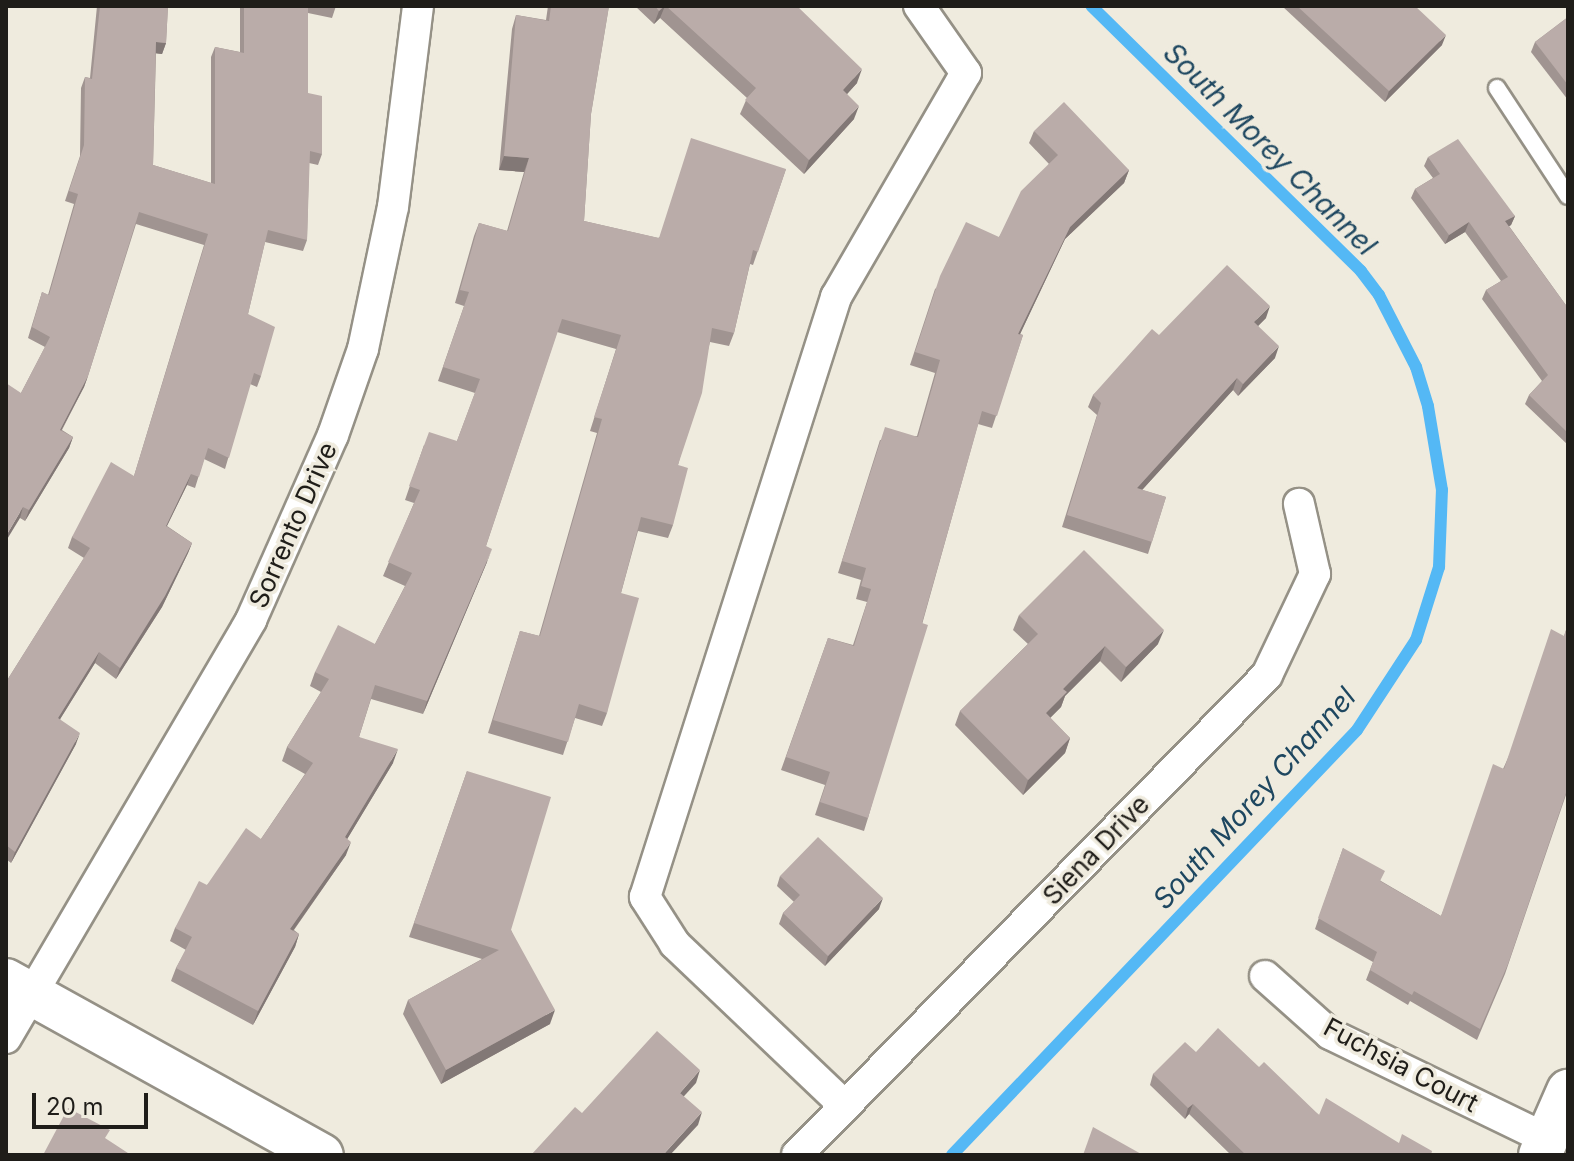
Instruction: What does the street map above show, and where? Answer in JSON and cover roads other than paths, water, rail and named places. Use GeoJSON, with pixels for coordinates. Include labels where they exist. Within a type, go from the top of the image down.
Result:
{"type":"FeatureCollection","features":[{"type":"Feature","properties":{"kind":"street","name":"Sorrento Drive"},"geometry":{"type":"LineString","coordinates":[[6,1038],[19,987],[251,620],[333,435],[363,349],[393,207],[418,6]]}},
{"type":"Feature","properties":{"kind":"street"},"geometry":{"type":"LineString","coordinates":[[845,1106],[675,944],[645,897],[836,297],[966,73],[919,6]]}},
{"type":"Feature","properties":{"kind":"street","name":"Siena Drive"},"geometry":{"type":"LineString","coordinates":[[797,1155],[1267,675],[1315,574],[1299,504]]}},
{"type":"Feature","properties":{"kind":"street","name":"Fuchsia Court"},"geometry":{"type":"LineString","coordinates":[[1265,976],[1330,1034],[1543,1147]]}},
{"type":"Feature","properties":{"kind":"street"},"geometry":{"type":"LineString","coordinates":[[19,987],[322,1155]]}},
{"type":"Feature","properties":{"kind":"street"},"geometry":{"type":"LineString","coordinates":[[1543,1147],[1568,1091]]}},
{"type":"Feature","properties":{"kind":"lane"},"geometry":{"type":"LineString","coordinates":[[1497,88],[1568,196]]}},
{"type":"Feature","properties":{"kind":"waterway","name":"South Morey Channel"},"geometry":{"type":"LineString","coordinates":[[952,1155],[1357,730],[1416,640],[1439,567],[1442,490],[1428,406],[1416,367],[1379,295],[1361,271],[1091,6]]}}]}
